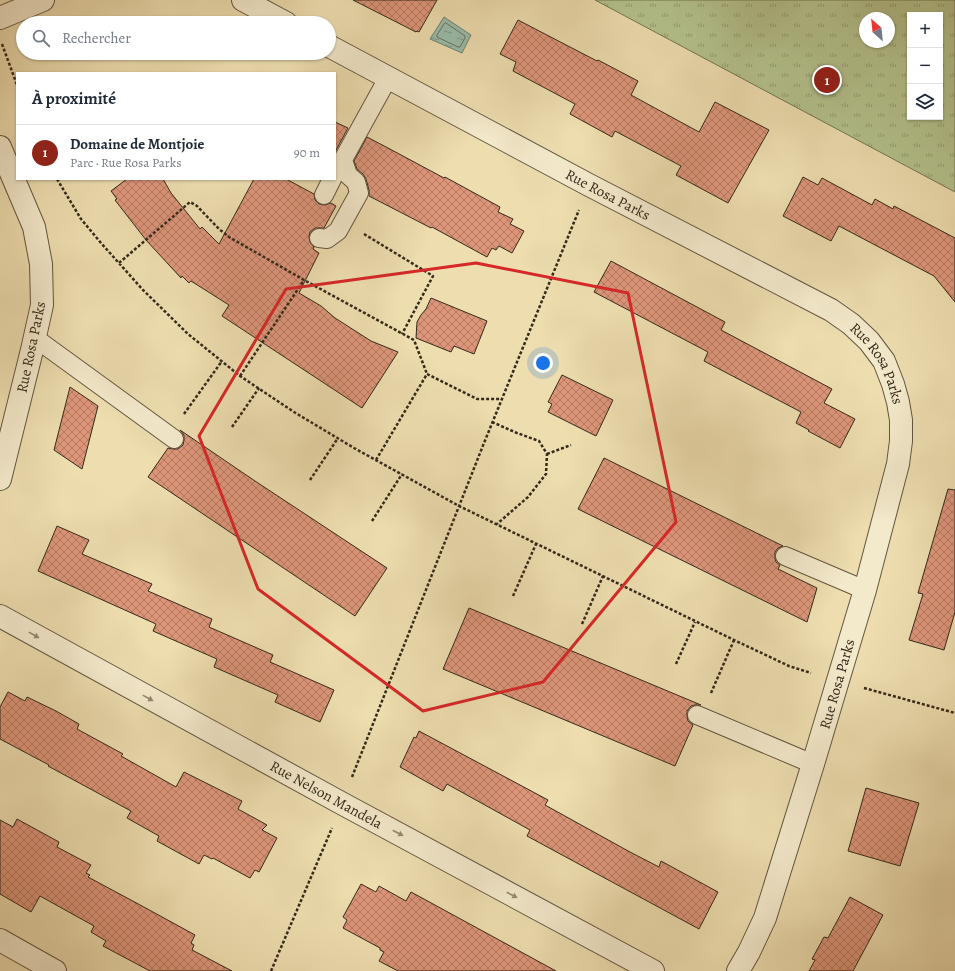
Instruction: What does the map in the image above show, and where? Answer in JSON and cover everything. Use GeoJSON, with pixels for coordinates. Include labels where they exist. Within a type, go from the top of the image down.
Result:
{"type":"FeatureCollection","features":[{"type":"Feature","properties":{"kind":"street"},"geometry":{"type":"LineString","coordinates":[[0,18],[43,0]]}},
{"type":"Feature","properties":{"kind":"street"},"geometry":{"type":"LineString","coordinates":[[243,0],[273,16]]}},
{"type":"Feature","properties":{"kind":"street","name":"Rue Rosa Parks"},"geometry":{"type":"LineString","coordinates":[[336,50],[589,185],[831,310],[851,324],[869,341],[884,361],[893,384],[901,420],[901,441],[894,485],[865,590],[765,918],[738,971]]}},
{"type":"Feature","properties":{"kind":"street","name":"Rue Rosa Parks"},"geometry":{"type":"LineString","coordinates":[[0,147],[34,227],[41,264],[42,305],[0,479]]}},
{"type":"Feature","properties":{"kind":"street","name":"Rue Nelson Mandela"},"geometry":{"type":"LineString","coordinates":[[0,616],[343,804],[653,971]]}},
{"type":"Feature","properties":{"kind":"street"},"geometry":{"type":"LineString","coordinates":[[0,940],[55,971]]}},
{"type":"Feature","properties":{"kind":"lane"},"geometry":{"type":"LineString","coordinates":[[319,238],[327,239],[338,231],[358,193],[356,182],[339,167],[388,78]]}},
{"type":"Feature","properties":{"kind":"lane"},"geometry":{"type":"LineString","coordinates":[[324,194],[331,180]]}},
{"type":"Feature","properties":{"kind":"lane"},"geometry":{"type":"LineString","coordinates":[[34,338],[171,437]]}},
{"type":"Feature","properties":{"kind":"lane"},"geometry":{"type":"LineString","coordinates":[[785,556],[865,590]]}},
{"type":"Feature","properties":{"kind":"lane"},"geometry":{"type":"LineString","coordinates":[[699,716],[813,764]]}},
{"type":"Feature","properties":{"kind":"path"},"geometry":{"type":"LineString","coordinates":[[0,40],[16,82]]}},
{"type":"Feature","properties":{"kind":"path"},"geometry":{"type":"LineString","coordinates":[[58,180],[81,219],[100,243],[143,290],[188,334],[240,376],[294,412],[459,506],[695,622],[789,666],[955,713]]}},
{"type":"Feature","properties":{"kind":"path"},"geometry":{"type":"LineString","coordinates":[[271,971],[343,804],[492,422],[589,185]]}},
{"type":"Feature","properties":{"kind":"path"},"geometry":{"type":"LineString","coordinates":[[119,263],[190,202],[197,206],[219,229],[229,237],[414,340],[427,374],[477,399],[502,399]]}},
{"type":"Feature","properties":{"kind":"path"},"geometry":{"type":"LineString","coordinates":[[360,232],[433,276],[402,334]]}},
{"type":"Feature","properties":{"kind":"path"},"geometry":{"type":"LineString","coordinates":[[240,376],[304,280]]}},
{"type":"Feature","properties":{"kind":"path"},"geometry":{"type":"LineString","coordinates":[[171,437],[222,361]]}},
{"type":"Feature","properties":{"kind":"path"},"geometry":{"type":"LineString","coordinates":[[376,460],[427,374]]}},
{"type":"Feature","properties":{"kind":"path"},"geometry":{"type":"LineString","coordinates":[[232,427],[259,388]]}},
{"type":"Feature","properties":{"kind":"path"},"geometry":{"type":"LineString","coordinates":[[492,422],[539,441],[547,454],[546,474],[528,497],[497,524]]}},
{"type":"Feature","properties":{"kind":"path"},"geometry":{"type":"LineString","coordinates":[[310,480],[338,438]]}},
{"type":"Feature","properties":{"kind":"path"},"geometry":{"type":"LineString","coordinates":[[547,454],[571,445]]}},
{"type":"Feature","properties":{"kind":"path"},"geometry":{"type":"LineString","coordinates":[[372,521],[402,474]]}},
{"type":"Feature","properties":{"kind":"path"},"geometry":{"type":"LineString","coordinates":[[513,596],[536,544]]}},
{"type":"Feature","properties":{"kind":"path"},"geometry":{"type":"LineString","coordinates":[[582,624],[603,576]]}},
{"type":"Feature","properties":{"kind":"path"},"geometry":{"type":"LineString","coordinates":[[676,664],[695,622]]}},
{"type":"Feature","properties":{"kind":"path"},"geometry":{"type":"LineString","coordinates":[[699,716],[734,640]]}},
{"type":"Feature","properties":{"kind":"highlighted area"},"geometry":{"type":"Polygon","coordinates":[[[476,263],[628,293],[676,522],[543,682],[423,711],[258,589],[199,436],[286,289],[476,263]]]}},
{"type":"Feature","properties":{"kind":"green space"},"geometry":{"type":"Polygon","coordinates":[[[595,0],[955,0],[955,192],[595,0]]]}},
{"type":"Feature","properties":{"kind":"water"},"geometry":{"type":"Polygon","coordinates":[[[444,17],[471,35],[462,53],[430,39],[444,17]]]}},
{"type":"Feature","properties":{"kind":"building"},"geometry":{"type":"Polygon","coordinates":[[[353,0],[437,0],[419,32],[416,32],[353,0]]]}},
{"type":"Feature","properties":{"kind":"building"},"geometry":{"type":"Polygon","coordinates":[[[518,20],[638,81],[631,95],[699,132],[715,102],[769,130],[728,203],[676,175],[681,166],[615,131],[612,137],[570,114],[575,104],[513,71],[516,62],[500,54],[518,20]]]}},
{"type":"Feature","properties":{"kind":"building"},"geometry":{"type":"Polygon","coordinates":[[[336,122],[348,128],[336,150],[336,122]]]}},
{"type":"Feature","properties":{"kind":"building"},"geometry":{"type":"Polygon","coordinates":[[[367,137],[500,207],[498,212],[513,219],[510,224],[524,231],[512,253],[499,246],[496,250],[492,248],[487,257],[432,227],[431,228],[369,196],[366,179],[357,169],[354,161],[367,137]]]}},
{"type":"Feature","properties":{"kind":"building"},"geometry":{"type":"Polygon","coordinates":[[[803,177],[818,185],[822,178],[872,205],[875,199],[893,209],[894,206],[955,238],[955,302],[934,276],[839,226],[831,241],[783,216],[803,177]]]}},
{"type":"Feature","properties":{"kind":"building"},"geometry":{"type":"Polygon","coordinates":[[[126,180],[164,180],[171,193],[200,229],[202,227],[219,244],[253,180],[288,180],[314,194],[315,200],[319,204],[325,205],[331,203],[336,206],[324,228],[315,228],[310,232],[309,237],[310,242],[314,247],[313,249],[319,253],[299,293],[321,306],[335,318],[371,341],[398,352],[362,408],[222,316],[229,305],[191,281],[189,283],[182,276],[181,278],[146,240],[115,200],[117,199],[111,191],[126,180]]]}},
{"type":"Feature","properties":{"kind":"building"},"geometry":{"type":"Polygon","coordinates":[[[611,261],[725,322],[721,330],[832,389],[824,403],[855,419],[840,448],[796,423],[801,412],[704,361],[708,352],[594,292],[611,261]]]}},
{"type":"Feature","properties":{"kind":"building"},"geometry":{"type":"Polygon","coordinates":[[[431,298],[487,321],[474,354],[454,346],[451,352],[416,338],[417,322],[426,309],[431,298]]]}},
{"type":"Feature","properties":{"kind":"building"},"geometry":{"type":"Polygon","coordinates":[[[562,375],[613,400],[596,436],[548,412],[552,404],[548,402],[562,375]]]}},
{"type":"Feature","properties":{"kind":"building"},"geometry":{"type":"Polygon","coordinates":[[[70,387],[98,406],[82,469],[54,450],[70,387]]]}},
{"type":"Feature","properties":{"kind":"building"},"geometry":{"type":"Polygon","coordinates":[[[180,430],[387,568],[355,616],[148,477],[168,448],[178,449],[183,445],[184,435],[180,430]]]}},
{"type":"Feature","properties":{"kind":"building"},"geometry":{"type":"Polygon","coordinates":[[[604,458],[783,546],[778,548],[775,552],[776,562],[780,565],[778,569],[817,588],[807,622],[578,509],[604,458]]]}},
{"type":"Feature","properties":{"kind":"building"},"geometry":{"type":"Polygon","coordinates":[[[948,489],[955,490],[955,612],[944,650],[909,640],[923,594],[918,593],[948,489]]]}},
{"type":"Feature","properties":{"kind":"building"},"geometry":{"type":"Polygon","coordinates":[[[57,526],[89,540],[82,554],[152,584],[148,591],[212,619],[209,627],[273,655],[270,662],[334,690],[320,722],[275,702],[278,695],[214,667],[217,659],[153,631],[156,624],[38,571],[57,526]]]}},
{"type":"Feature","properties":{"kind":"building"},"geometry":{"type":"Polygon","coordinates":[[[469,608],[701,705],[691,706],[687,711],[688,721],[693,725],[675,766],[443,669],[469,608]]]}},
{"type":"Feature","properties":{"kind":"building"},"geometry":{"type":"Polygon","coordinates":[[[8,692],[25,701],[27,697],[79,724],[77,729],[123,754],[121,756],[176,787],[184,772],[242,801],[238,809],[267,825],[262,830],[277,838],[259,872],[255,870],[250,878],[213,858],[212,859],[204,855],[199,864],[157,841],[159,836],[127,818],[131,811],[0,739],[0,707],[8,692]]]}},
{"type":"Feature","properties":{"kind":"building"},"geometry":{"type":"Polygon","coordinates":[[[419,731],[548,800],[545,805],[630,852],[659,867],[661,861],[718,892],[699,929],[527,836],[530,830],[447,784],[443,791],[400,767],[414,737],[416,738],[419,731]]]}},
{"type":"Feature","properties":{"kind":"building"},"geometry":{"type":"Polygon","coordinates":[[[866,788],[919,803],[900,866],[848,851],[866,788]]]}},
{"type":"Feature","properties":{"kind":"building"},"geometry":{"type":"Polygon","coordinates":[[[17,819],[59,842],[57,847],[91,865],[86,873],[90,875],[88,877],[195,935],[191,943],[194,945],[192,950],[232,971],[150,971],[103,946],[106,941],[91,932],[94,926],[40,896],[31,912],[0,894],[0,820],[13,827],[17,819]]]}},
{"type":"Feature","properties":{"kind":"building"},"geometry":{"type":"Polygon","coordinates":[[[361,884],[376,892],[379,886],[406,901],[411,892],[556,971],[398,971],[379,961],[384,952],[380,950],[380,948],[343,928],[347,920],[343,917],[361,884]]]}},
{"type":"Feature","properties":{"kind":"building"},"geometry":{"type":"Polygon","coordinates":[[[850,897],[883,915],[853,971],[809,971],[815,960],[812,959],[824,937],[828,938],[850,897]]]}},
{"type":"Feature","properties":{"kind":"place","name":"Domaine de Montjoie"},"geometry":{"type":"Point","coordinates":[827,80]}}]}
